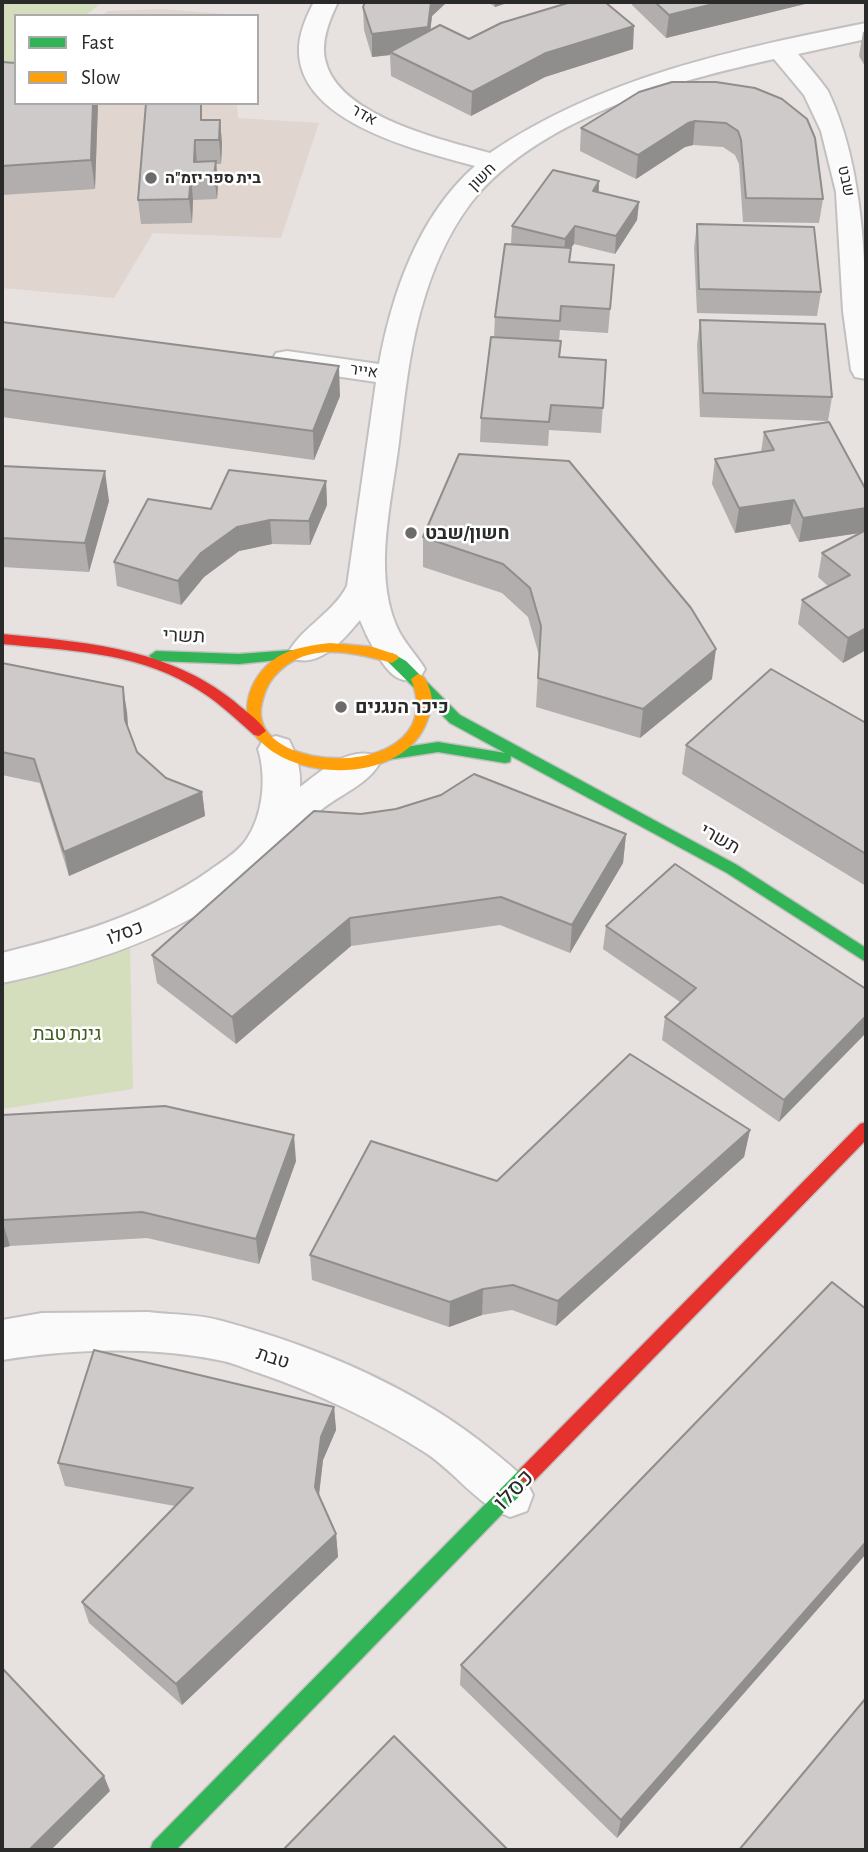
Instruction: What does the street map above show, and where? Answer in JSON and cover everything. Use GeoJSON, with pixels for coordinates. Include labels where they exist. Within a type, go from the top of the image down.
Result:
{"type":"FeatureCollection","features":[{"type":"Feature","properties":{"kind":"street","name":"אדר"},"geometry":{"type":"LineString","coordinates":[[326,2],[313,33],[312,62],[326,90],[359,116],[412,138],[494,163]]}},
{"type":"Feature","properties":{"kind":"street","name":"חשון"},"geometry":{"type":"LineString","coordinates":[[299,653],[341,622],[356,606],[364,586],[393,375],[411,295],[438,231],[469,188],[494,163],[539,133],[589,107],[671,79],[866,31]]}},
{"type":"Feature","properties":{"kind":"street","name":"שבט"},"geometry":{"type":"LineString","coordinates":[[781,50],[816,93],[837,144],[850,192],[858,312],[866,370]]}},
{"type":"Feature","properties":{"kind":"street","name":"אייר"},"geometry":{"type":"LineString","coordinates":[[260,357],[393,375]]}},
{"type":"Feature","properties":{"kind":"street","name":"חשון"},"geometry":{"type":"LineString","coordinates":[[367,568],[376,624],[387,646],[413,674]]}},
{"type":"Feature","properties":{"kind":"street","name":"תשרי"},"geometry":{"type":"LineString","coordinates":[[2,639],[116,654],[239,659],[299,653]]}},
{"type":"Feature","properties":{"kind":"street"},"geometry":{"type":"LineString","coordinates":[[349,645],[377,650],[401,662],[413,674],[425,703],[420,724],[406,744],[374,759],[346,767],[300,762],[267,740],[253,710],[257,688],[271,669],[299,653],[320,646],[349,645]]}},
{"type":"Feature","properties":{"kind":"street","name":"תשרי"},"geometry":{"type":"LineString","coordinates":[[116,654],[165,668],[208,689],[267,740]]}},
{"type":"Feature","properties":{"kind":"street","name":"תשרי"},"geometry":{"type":"LineString","coordinates":[[413,674],[444,710],[546,770],[732,869],[866,956]]}},
{"type":"Feature","properties":{"kind":"street","name":"כסלו"},"geometry":{"type":"LineString","coordinates":[[237,870],[264,839],[284,786],[283,768],[267,740]]}},
{"type":"Feature","properties":{"kind":"street","name":"תשרי"},"geometry":{"type":"LineString","coordinates":[[374,759],[447,748],[502,757],[546,770]]}},
{"type":"Feature","properties":{"kind":"street","name":"כסלו"},"geometry":{"type":"LineString","coordinates":[[2,968],[58,955],[138,930],[196,900],[237,870],[308,801],[374,759]]}},
{"type":"Feature","properties":{"kind":"street","name":"כסלו"},"geometry":{"type":"LineString","coordinates":[[161,1850],[866,1129]]}},
{"type":"Feature","properties":{"kind":"street","name":"טבת"},"geometry":{"type":"LineString","coordinates":[[2,1340],[42,1333],[148,1332],[220,1340],[311,1371],[383,1405],[444,1439],[510,1494]]}},
{"type":"Feature","properties":{"kind":"shaded area"},"geometry":{"type":"Polygon","coordinates":[[[162,9],[224,14],[104,14],[108,11],[162,9]]]}},
{"type":"Feature","properties":{"kind":"shaded area","name":"בית ספר יזמ\"ה"},"geometry":{"type":"Polygon","coordinates":[[[2,84],[14,100],[14,105],[237,105],[238,118],[319,123],[281,238],[153,233],[114,298],[2,288],[2,84]]]}},
{"type":"Feature","properties":{"kind":"green space"},"geometry":{"type":"Polygon","coordinates":[[[2,2],[103,2],[87,14],[14,14],[14,62],[2,69],[2,2]]]}},
{"type":"Feature","properties":{"kind":"green space","name":"גינת טבת"},"geometry":{"type":"Polygon","coordinates":[[[130,946],[133,1089],[2,1109],[2,979],[130,946]]]}},
{"type":"Feature","properties":{"kind":"building"},"geometry":{"type":"Polygon","coordinates":[[[365,2],[431,2],[428,27],[372,34],[363,7],[365,2]]]}},
{"type":"Feature","properties":{"kind":"building"},"geometry":{"type":"Polygon","coordinates":[[[571,2],[605,2],[634,26],[546,53],[472,92],[390,52],[440,25],[469,39],[501,23],[571,2]]]}},
{"type":"Feature","properties":{"kind":"building"},"geometry":{"type":"Polygon","coordinates":[[[655,2],[721,2],[669,15],[655,2]]]}},
{"type":"Feature","properties":{"kind":"building"},"geometry":{"type":"Polygon","coordinates":[[[2,62],[14,63],[14,105],[93,105],[91,160],[2,166],[2,62]]]}},
{"type":"Feature","properties":{"kind":"building"},"geometry":{"type":"Polygon","coordinates":[[[672,82],[716,82],[755,88],[782,99],[807,119],[815,138],[823,199],[746,198],[741,140],[738,131],[726,123],[688,123],[638,155],[581,128],[639,92],[672,82]]]}},
{"type":"Feature","properties":{"kind":"building"},"geometry":{"type":"Polygon","coordinates":[[[146,105],[201,105],[201,120],[220,120],[219,140],[195,140],[194,162],[216,161],[214,175],[191,176],[189,199],[138,200],[146,105]]]}},
{"type":"Feature","properties":{"kind":"building"},"geometry":{"type":"Polygon","coordinates":[[[553,170],[599,181],[593,191],[639,202],[616,236],[575,226],[565,239],[512,226],[553,170]]]}},
{"type":"Feature","properties":{"kind":"building"},"geometry":{"type":"Polygon","coordinates":[[[697,224],[814,227],[821,292],[699,289],[697,224]]]}},
{"type":"Feature","properties":{"kind":"building"},"geometry":{"type":"Polygon","coordinates":[[[505,244],[571,248],[569,262],[614,265],[610,309],[561,306],[560,321],[495,317],[505,244]]]}},
{"type":"Feature","properties":{"kind":"building"},"geometry":{"type":"Polygon","coordinates":[[[700,320],[825,324],[832,397],[703,393],[700,320]]]}},
{"type":"Feature","properties":{"kind":"building"},"geometry":{"type":"Polygon","coordinates":[[[2,322],[339,366],[313,431],[2,389],[2,322]]]}},
{"type":"Feature","properties":{"kind":"building"},"geometry":{"type":"Polygon","coordinates":[[[491,337],[561,341],[559,357],[606,360],[603,408],[551,405],[549,422],[481,418],[491,337]]]}},
{"type":"Feature","properties":{"kind":"building"},"geometry":{"type":"Polygon","coordinates":[[[829,422],[866,490],[866,508],[803,518],[794,500],[739,508],[715,459],[774,450],[764,432],[829,422]]]}},
{"type":"Feature","properties":{"kind":"building"},"geometry":{"type":"Polygon","coordinates":[[[459,454],[569,461],[691,608],[716,649],[643,709],[538,678],[541,626],[530,588],[503,564],[423,537],[459,454]]]}},
{"type":"Feature","properties":{"kind":"building"},"geometry":{"type":"Polygon","coordinates":[[[2,466],[105,471],[85,543],[2,538],[2,466]]]}},
{"type":"Feature","properties":{"kind":"building"},"geometry":{"type":"Polygon","coordinates":[[[229,470],[326,481],[309,521],[270,520],[237,527],[201,553],[178,581],[114,562],[148,499],[211,509],[229,470]]]}},
{"type":"Feature","properties":{"kind":"building"},"geometry":{"type":"Polygon","coordinates":[[[866,530],[866,628],[848,638],[802,600],[850,575],[822,553],[866,530]]]}},
{"type":"Feature","properties":{"kind":"building"},"geometry":{"type":"Polygon","coordinates":[[[2,663],[123,687],[125,720],[137,752],[166,778],[202,792],[64,852],[34,759],[2,752],[2,663]]]}},
{"type":"Feature","properties":{"kind":"building"},"geometry":{"type":"Polygon","coordinates":[[[771,669],[866,723],[866,854],[686,745],[771,669]]]}},
{"type":"Feature","properties":{"kind":"building"},"geometry":{"type":"Polygon","coordinates":[[[474,774],[626,834],[572,925],[501,897],[350,918],[232,1017],[152,955],[314,811],[361,814],[396,809],[441,795],[474,774]]]}},
{"type":"Feature","properties":{"kind":"building"},"geometry":{"type":"Polygon","coordinates":[[[675,864],[866,989],[866,1016],[784,1100],[665,1017],[696,988],[606,926],[675,864]]]}},
{"type":"Feature","properties":{"kind":"building"},"geometry":{"type":"Polygon","coordinates":[[[630,1054],[750,1130],[558,1301],[513,1285],[483,1289],[450,1302],[310,1255],[371,1141],[497,1181],[630,1054]]]}},
{"type":"Feature","properties":{"kind":"building"},"geometry":{"type":"Polygon","coordinates":[[[165,1106],[294,1135],[256,1239],[142,1212],[2,1220],[2,1115],[165,1106]]]}},
{"type":"Feature","properties":{"kind":"building"},"geometry":{"type":"Polygon","coordinates":[[[832,1282],[866,1309],[866,1542],[621,1820],[461,1665],[832,1282]]]}},
{"type":"Feature","properties":{"kind":"building"},"geometry":{"type":"Polygon","coordinates":[[[94,1350],[334,1407],[321,1437],[315,1487],[336,1534],[176,1684],[82,1602],[193,1488],[58,1463],[94,1350]]]}},
{"type":"Feature","properties":{"kind":"building"},"geometry":{"type":"Polygon","coordinates":[[[2,1668],[104,1776],[29,1850],[2,1850],[2,1668]]]}},
{"type":"Feature","properties":{"kind":"building"},"geometry":{"type":"Polygon","coordinates":[[[866,1698],[866,1850],[739,1850],[866,1698]]]}},
{"type":"Feature","properties":{"kind":"building"},"geometry":{"type":"Polygon","coordinates":[[[394,1736],[508,1850],[283,1850],[394,1736]]]}},
{"type":"Feature","properties":{"kind":"traffic: fast"},"geometry":{"type":"LineString","coordinates":[[156,656],[239,659],[293,655]]}},
{"type":"Feature","properties":{"kind":"traffic: fast"},"geometry":{"type":"LineString","coordinates":[[392,658],[455,719],[732,869],[866,956]]}},
{"type":"Feature","properties":{"kind":"traffic: fast"},"geometry":{"type":"LineString","coordinates":[[386,755],[438,747],[505,758]]}},
{"type":"Feature","properties":{"kind":"traffic: fast"},"geometry":{"type":"LineString","coordinates":[[161,1850],[528,1474]]}},
{"type":"Feature","properties":{"kind":"traffic: slow"},"geometry":{"type":"LineString","coordinates":[[392,658],[373,651],[330,647],[287,658],[270,670],[259,686],[253,708],[258,731],[276,748],[303,760],[334,765],[365,762],[394,752],[415,733],[425,705],[418,679]]}},
{"type":"Feature","properties":{"kind":"traffic: jam"},"geometry":{"type":"LineString","coordinates":[[2,639],[96,649],[142,659],[186,676],[206,688],[259,731]]}},
{"type":"Feature","properties":{"kind":"traffic: jam"},"geometry":{"type":"LineString","coordinates":[[528,1474],[866,1129]]}},
{"type":"Feature","properties":{"kind":"place","name":"בית ספר יזמ\"ה"},"geometry":{"type":"Point","coordinates":[151,178]}},
{"type":"Feature","properties":{"kind":"place","name":"חשון/שבט"},"geometry":{"type":"Point","coordinates":[411,533]}},
{"type":"Feature","properties":{"kind":"place","name":"כיכר הנגנים"},"geometry":{"type":"Point","coordinates":[341,707]}}]}
